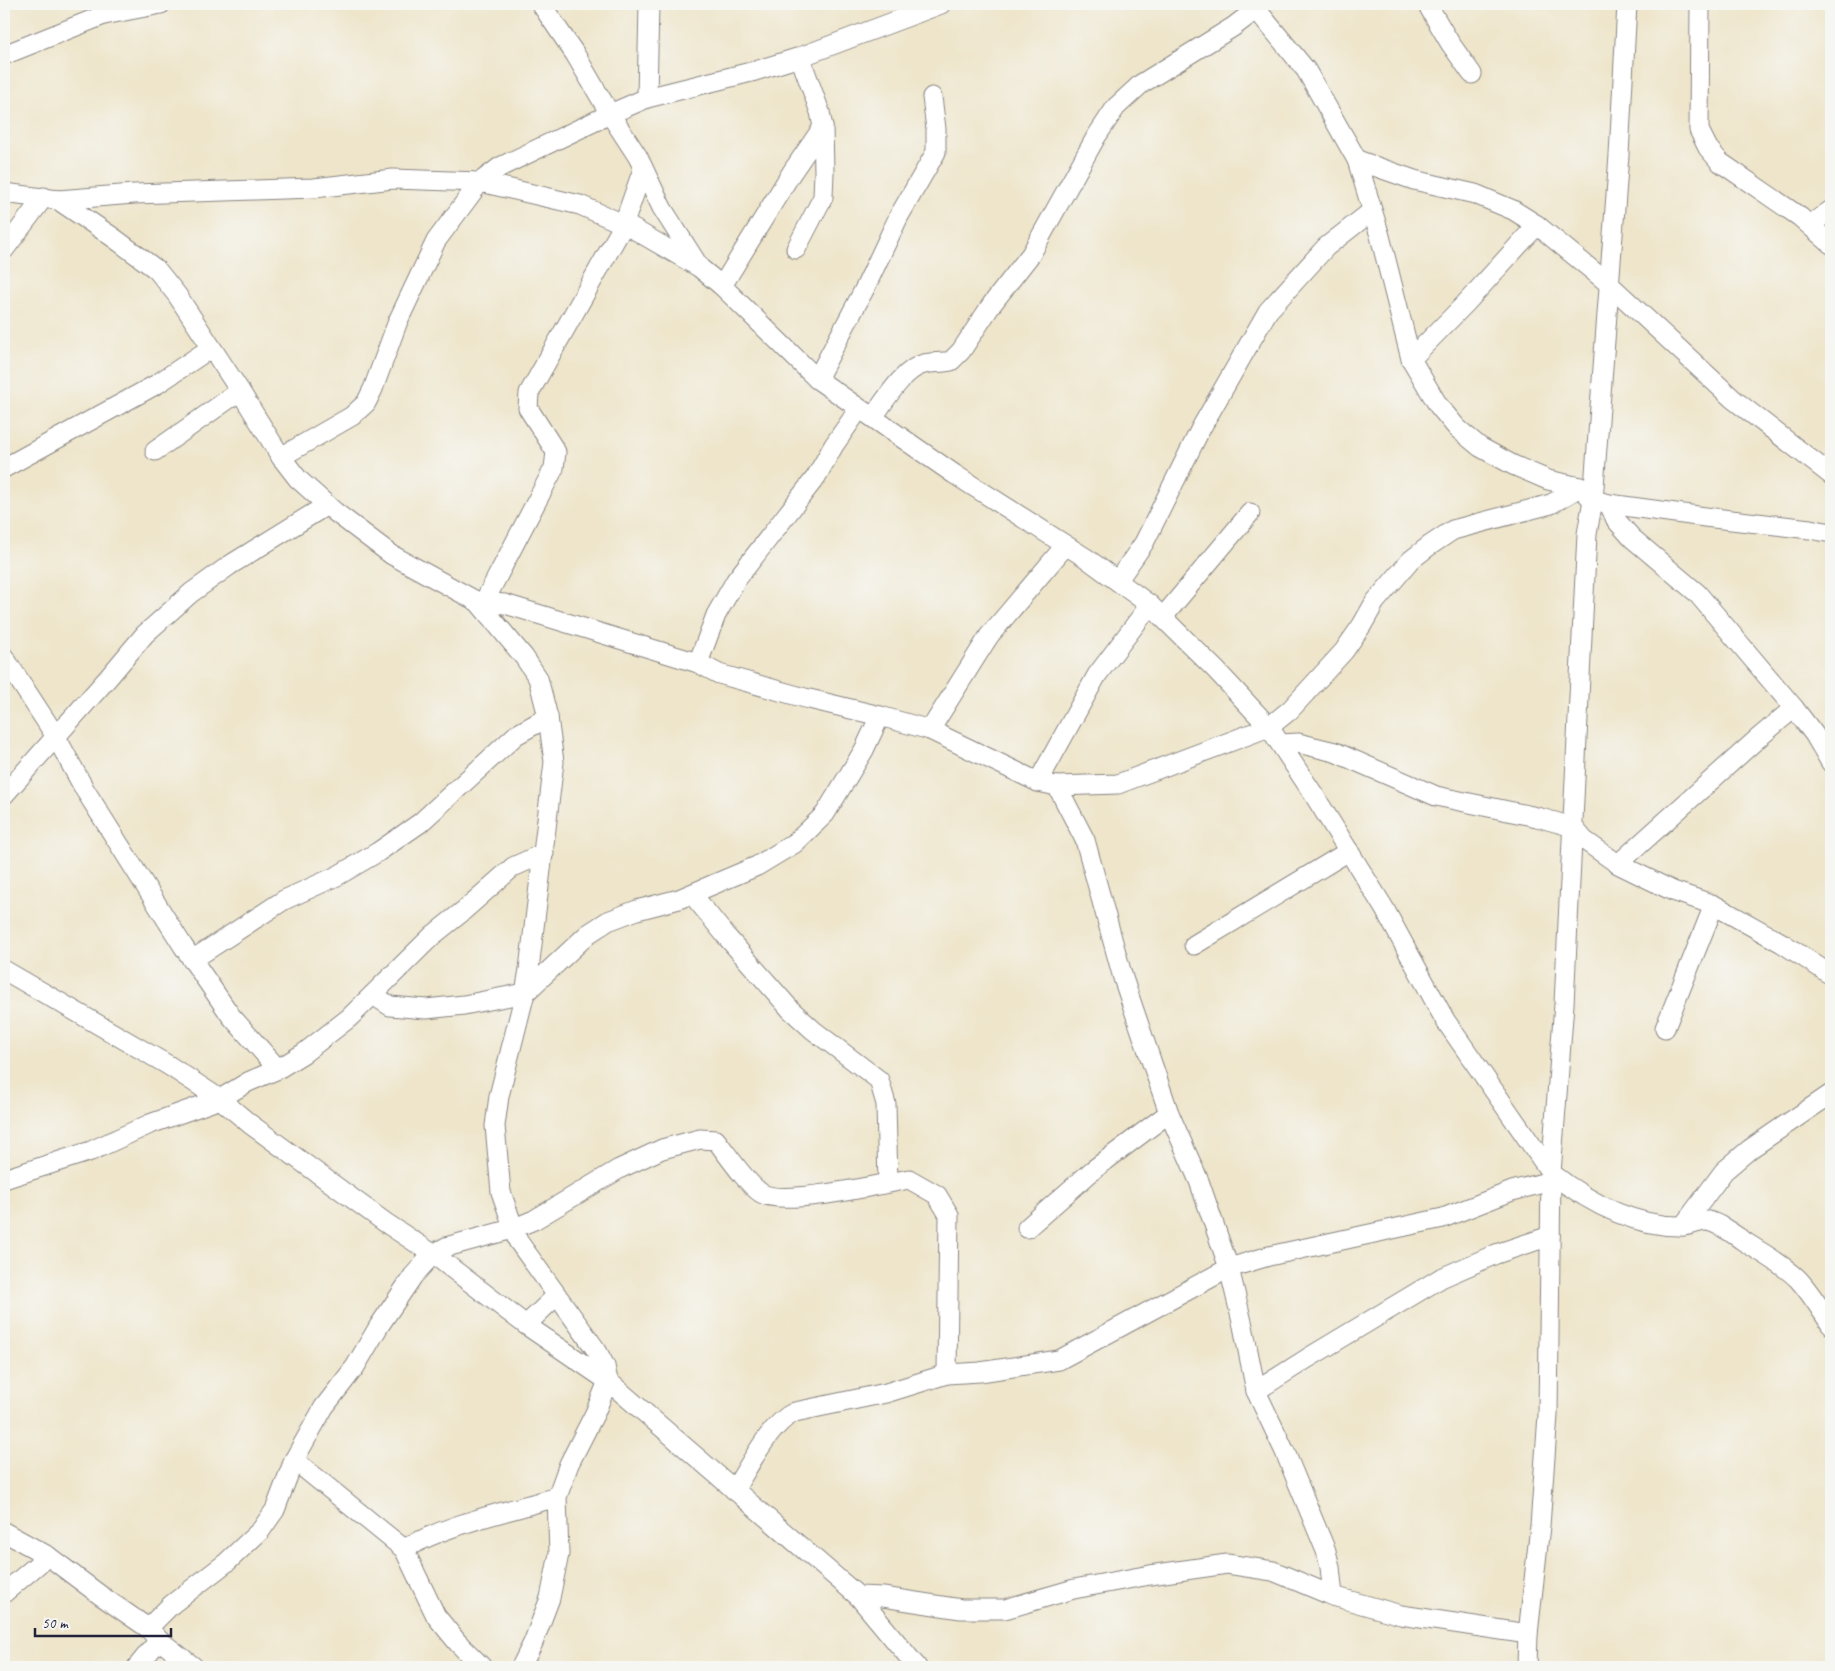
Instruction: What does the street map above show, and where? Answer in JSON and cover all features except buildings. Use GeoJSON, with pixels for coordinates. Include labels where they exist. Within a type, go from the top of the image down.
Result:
{"type":"FeatureCollection","features":[{"type":"Feature","properties":{"kind":"street"},"geometry":{"type":"LineString","coordinates":[[4,55],[104,15],[161,4]]}},
{"type":"Feature","properties":{"kind":"street"},"geometry":{"type":"LineString","coordinates":[[541,4],[575,54],[638,157],[662,208],[700,268]]}},
{"type":"Feature","properties":{"kind":"street"},"geometry":{"type":"LineString","coordinates":[[647,98],[649,4]]}},
{"type":"Feature","properties":{"kind":"street"},"geometry":{"type":"LineString","coordinates":[[281,457],[352,416],[366,404],[374,389],[398,321],[436,241],[480,182],[500,167],[518,156],[647,98],[755,71],[800,57],[941,4]]}},
{"type":"Feature","properties":{"kind":"street"},"geometry":{"type":"LineString","coordinates":[[1427,4],[1450,44],[1472,74]]}},
{"type":"Feature","properties":{"kind":"street"},"geometry":{"type":"LineString","coordinates":[[1527,1667],[1528,1634],[1540,1526],[1547,1424],[1551,1177],[1564,1004],[1587,534],[1594,497],[1627,4]]}},
{"type":"Feature","properties":{"kind":"street"},"geometry":{"type":"LineString","coordinates":[[1700,4],[1699,130],[1708,148],[1720,162],[1800,217],[1831,244]]}},
{"type":"Feature","properties":{"kind":"street"},"geometry":{"type":"LineString","coordinates":[[698,663],[716,615],[736,580],[773,533],[795,501],[816,477],[834,445],[912,370],[924,364],[951,361],[961,351],[992,304],[1031,254],[1096,137],[1116,107],[1141,84],[1233,27],[1255,6],[1306,70],[1357,160],[1411,359],[1438,405],[1457,428],[1480,447],[1513,465],[1594,497],[1705,517],[1831,533]]}},
{"type":"Feature","properties":{"kind":"street"},"geometry":{"type":"LineString","coordinates":[[796,249],[823,196],[824,172],[823,127],[820,112],[800,57]]}},
{"type":"Feature","properties":{"kind":"street"},"geometry":{"type":"LineString","coordinates":[[817,379],[865,288],[899,216],[936,152],[936,129],[932,97]]}},
{"type":"Feature","properties":{"kind":"street"},"geometry":{"type":"LineString","coordinates":[[722,286],[792,172],[823,127]]}},
{"type":"Feature","properties":{"kind":"street"},"geometry":{"type":"LineString","coordinates":[[1357,160],[1414,180],[1475,194],[1513,210],[1537,225],[1609,284],[1733,399],[1831,475]]}},
{"type":"Feature","properties":{"kind":"street"},"geometry":{"type":"LineString","coordinates":[[481,602],[554,468],[556,452],[528,408],[529,393],[624,226],[643,169]]}},
{"type":"Feature","properties":{"kind":"street"},"geometry":{"type":"LineString","coordinates":[[4,192],[51,199],[134,194],[314,188],[393,179],[480,182],[580,205],[624,226],[630,227],[700,268],[722,286],[817,379],[954,474],[1118,580],[1157,611],[1216,670],[1281,744],[1384,908],[1445,1020],[1551,1177],[1574,1191],[1622,1214],[1647,1222],[1683,1226],[1708,1221],[1725,1229],[1797,1278],[1831,1325]]}},
{"type":"Feature","properties":{"kind":"street"},"geometry":{"type":"LineString","coordinates":[[51,199],[127,247],[157,270],[177,295],[281,457],[298,479],[326,505],[392,555],[481,602],[513,606],[698,663],[719,674],[930,730],[1038,782],[1057,786],[1118,784],[1268,727],[1290,710],[1344,651],[1375,602],[1411,560],[1429,546],[1453,530],[1551,504],[1594,497]]}},
{"type":"Feature","properties":{"kind":"street"},"geometry":{"type":"LineString","coordinates":[[4,250],[51,199]]}},
{"type":"Feature","properties":{"kind":"street"},"geometry":{"type":"LineString","coordinates":[[1810,226],[1831,210]]}},
{"type":"Feature","properties":{"kind":"street"},"geometry":{"type":"LineString","coordinates":[[1118,580],[1144,543],[1201,428],[1268,311],[1326,247],[1372,211]]}},
{"type":"Feature","properties":{"kind":"street"},"geometry":{"type":"LineString","coordinates":[[1411,359],[1471,298],[1537,225]]}},
{"type":"Feature","properties":{"kind":"street"},"geometry":{"type":"LineString","coordinates":[[4,468],[157,384],[211,348]]}},
{"type":"Feature","properties":{"kind":"street"},"geometry":{"type":"LineString","coordinates":[[155,451],[240,391]]}},
{"type":"Feature","properties":{"kind":"street"},"geometry":{"type":"LineString","coordinates":[[1594,497],[1632,538],[1697,593],[1794,708],[1814,734],[1831,762]]}},
{"type":"Feature","properties":{"kind":"street"},"geometry":{"type":"LineString","coordinates":[[4,795],[145,634],[191,593],[230,565],[326,505]]}},
{"type":"Feature","properties":{"kind":"street"},"geometry":{"type":"LineString","coordinates":[[1038,782],[1097,675],[1250,513]]}},
{"type":"Feature","properties":{"kind":"street"},"geometry":{"type":"LineString","coordinates":[[930,730],[989,636],[1065,546]]}},
{"type":"Feature","properties":{"kind":"street"},"geometry":{"type":"LineString","coordinates":[[481,602],[538,678],[548,717],[554,762],[544,853],[524,993],[499,1096],[495,1126],[501,1192],[512,1229],[522,1248],[597,1351],[605,1366],[608,1381],[569,1464],[557,1497],[559,1554],[550,1598],[533,1643],[520,1667]]}},
{"type":"Feature","properties":{"kind":"street"},"geometry":{"type":"LineString","coordinates":[[4,657],[55,735],[85,790],[192,960],[231,1016],[278,1069]]}},
{"type":"Feature","properties":{"kind":"street"},"geometry":{"type":"LineString","coordinates":[[1618,864],[1794,708]]}},
{"type":"Feature","properties":{"kind":"street"},"geometry":{"type":"LineString","coordinates":[[372,995],[390,1006],[426,1009],[464,1005],[524,993],[588,934],[608,921],[637,910],[692,894],[757,866],[794,843],[825,814],[864,750],[880,716]]}},
{"type":"Feature","properties":{"kind":"street"},"geometry":{"type":"LineString","coordinates":[[192,960],[284,900],[338,876],[378,852],[420,823],[516,735],[548,717]]}},
{"type":"Feature","properties":{"kind":"street"},"geometry":{"type":"LineString","coordinates":[[1281,744],[1298,743],[1335,752],[1436,796],[1537,817],[1573,827],[1584,840],[1618,864],[1673,890],[1714,905],[1782,943],[1831,975]]}},
{"type":"Feature","properties":{"kind":"street"},"geometry":{"type":"LineString","coordinates":[[1057,786],[1085,840],[1123,978],[1169,1113],[1199,1181],[1228,1268],[1247,1344],[1256,1391],[1285,1452],[1326,1551],[1333,1596]]}},
{"type":"Feature","properties":{"kind":"street"},"geometry":{"type":"LineString","coordinates":[[1194,945],[1349,852]]}},
{"type":"Feature","properties":{"kind":"street"},"geometry":{"type":"LineString","coordinates":[[4,1179],[92,1151],[150,1124],[220,1099],[248,1082],[278,1069],[324,1038],[349,1018],[432,936],[513,867],[544,853]]}},
{"type":"Feature","properties":{"kind":"street"},"geometry":{"type":"LineString","coordinates":[[692,894],[791,1010],[813,1030],[879,1080],[886,1104],[888,1183]]}},
{"type":"Feature","properties":{"kind":"street"},"geometry":{"type":"LineString","coordinates":[[1665,1028],[1714,905]]}},
{"type":"Feature","properties":{"kind":"street"},"geometry":{"type":"LineString","coordinates":[[4,970],[168,1065],[220,1099],[258,1130],[386,1223],[433,1254],[526,1325],[608,1381],[858,1596],[917,1667]]}},
{"type":"Feature","properties":{"kind":"street"},"geometry":{"type":"LineString","coordinates":[[1683,1226],[1724,1171],[1750,1149],[1831,1094]]}},
{"type":"Feature","properties":{"kind":"street"},"geometry":{"type":"LineString","coordinates":[[1027,1228],[1093,1170],[1169,1113]]}},
{"type":"Feature","properties":{"kind":"street"},"geometry":{"type":"LineString","coordinates":[[137,1667],[171,1605],[226,1562],[261,1530],[275,1510],[294,1460],[324,1407],[355,1367],[379,1326],[408,1283],[433,1254],[446,1247],[512,1229],[534,1220],[618,1168],[662,1149],[700,1139],[716,1140],[749,1182],[767,1196],[785,1198],[824,1194],[909,1179],[937,1195],[949,1215],[947,1374]]}},
{"type":"Feature","properties":{"kind":"street"},"geometry":{"type":"LineString","coordinates":[[734,1490],[767,1439],[786,1416],[795,1412],[886,1393],[947,1374],[980,1372],[1059,1360],[1228,1268],[1269,1256],[1443,1218],[1551,1177]]}},
{"type":"Feature","properties":{"kind":"street"},"geometry":{"type":"LineString","coordinates":[[1256,1391],[1441,1278],[1496,1254],[1550,1236]]}},
{"type":"Feature","properties":{"kind":"street"},"geometry":{"type":"LineString","coordinates":[[526,1325],[556,1296]]}},
{"type":"Feature","properties":{"kind":"street"},"geometry":{"type":"LineString","coordinates":[[294,1460],[404,1549],[436,1616],[458,1643],[482,1667]]}},
{"type":"Feature","properties":{"kind":"street"},"geometry":{"type":"LineString","coordinates":[[404,1549],[450,1528],[557,1497]]}},
{"type":"Feature","properties":{"kind":"street"},"geometry":{"type":"LineString","coordinates":[[4,1532],[48,1556],[154,1634],[194,1667]]}},
{"type":"Feature","properties":{"kind":"street"},"geometry":{"type":"LineString","coordinates":[[4,1594],[48,1556]]}},
{"type":"Feature","properties":{"kind":"street"},"geometry":{"type":"LineString","coordinates":[[858,1596],[883,1597],[961,1609],[1005,1608],[1074,1589],[1150,1575],[1227,1564],[1274,1571],[1333,1596],[1401,1615],[1528,1634]]}}]}
